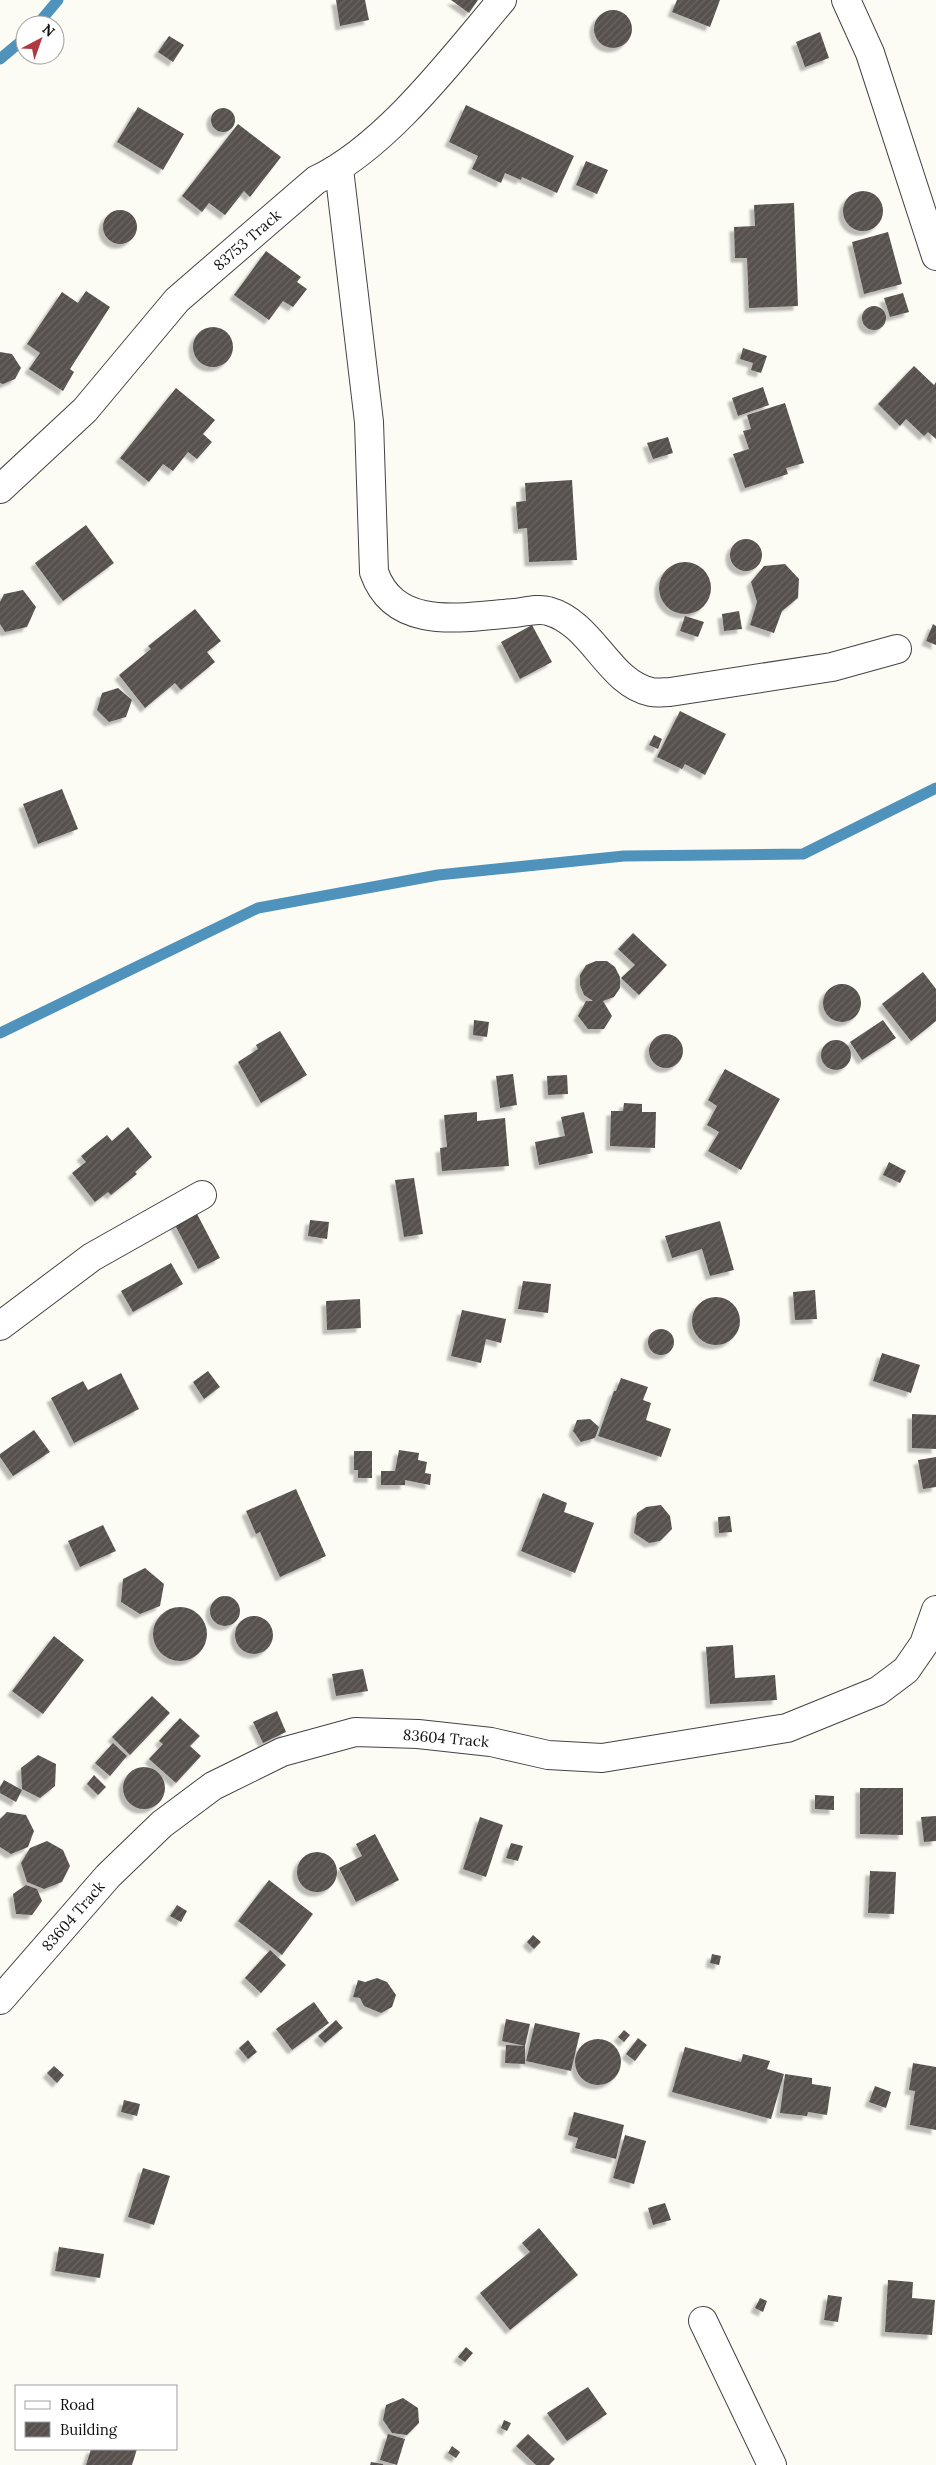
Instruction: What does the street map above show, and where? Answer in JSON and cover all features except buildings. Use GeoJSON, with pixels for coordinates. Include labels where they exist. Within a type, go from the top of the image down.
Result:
{"type":"FeatureCollection","features":[{"type":"Feature","properties":{"kind":"street","name":"83753 Track"},"geometry":{"type":"LineString","coordinates":[[0,489],[85,410],[178,300],[316,180],[339,169],[389,126],[502,0]]}},
{"type":"Feature","properties":{"kind":"street"},"geometry":{"type":"LineString","coordinates":[[846,0],[870,53],[936,256]]}},
{"type":"Feature","properties":{"kind":"street"},"geometry":{"type":"LineString","coordinates":[[339,169],[369,422],[374,572],[379,587],[400,608],[421,616],[458,618],[546,610],[580,628],[625,677],[635,686],[651,692],[670,692],[832,667],[898,649]]}},
{"type":"Feature","properties":{"kind":"street"},"geometry":{"type":"LineString","coordinates":[[0,1326],[92,1257],[202,1195]]}},
{"type":"Feature","properties":{"kind":"street","name":"83604 Track"},"geometry":{"type":"LineString","coordinates":[[0,2000],[108,1876],[162,1824],[213,1786],[282,1752],[355,1732],[418,1734],[482,1741],[548,1755],[602,1758],[787,1728],[878,1691],[906,1670],[924,1644],[936,1610]]}},
{"type":"Feature","properties":{"kind":"street"},"geometry":{"type":"LineString","coordinates":[[703,2321],[772,2465]]}},
{"type":"Feature","properties":{"kind":"waterway"},"geometry":{"type":"LineString","coordinates":[[45,15],[58,0]]}},
{"type":"Feature","properties":{"kind":"waterway"},"geometry":{"type":"LineString","coordinates":[[0,59],[15,46]]}},
{"type":"Feature","properties":{"kind":"waterway"},"geometry":{"type":"LineString","coordinates":[[0,1033],[258,908],[438,875],[624,856],[803,854],[936,788]]}}]}
